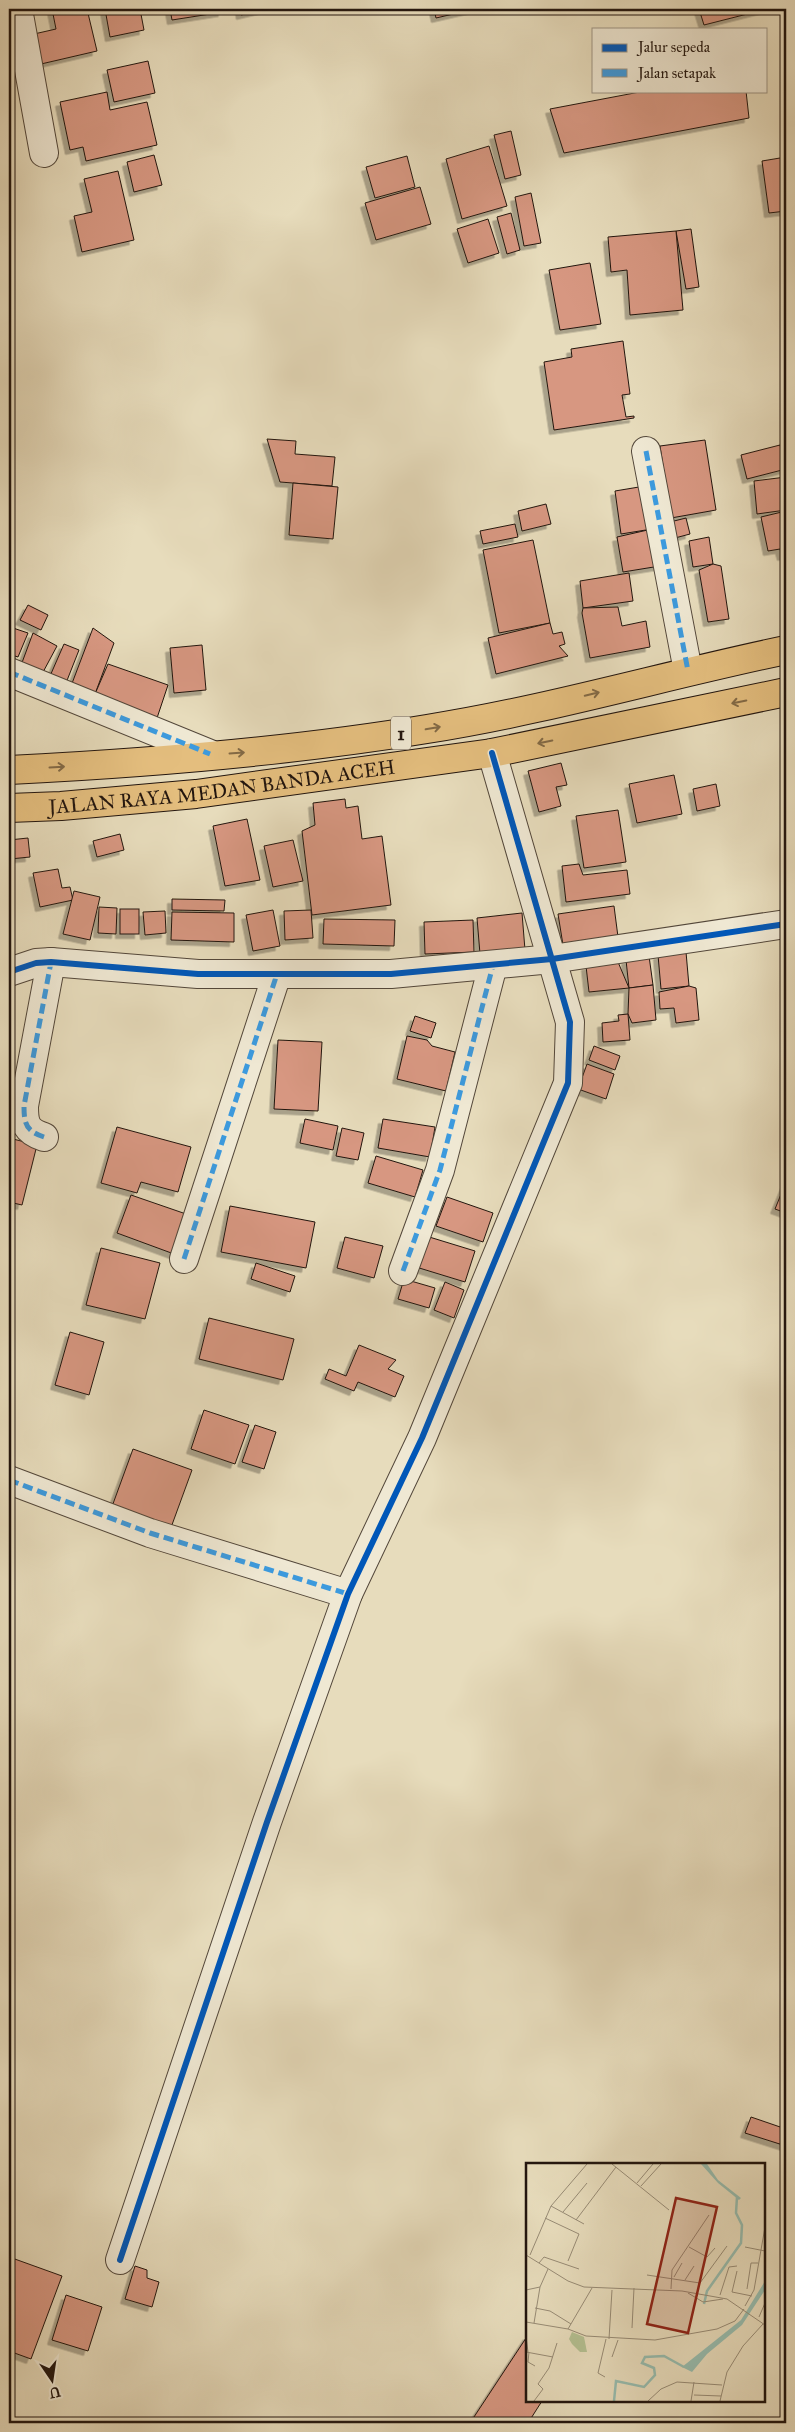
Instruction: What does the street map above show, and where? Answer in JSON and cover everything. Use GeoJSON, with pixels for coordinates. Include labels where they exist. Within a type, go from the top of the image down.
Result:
{"type":"FeatureCollection","features":[{"type":"Feature","properties":{"kind":"highway","name":"JALAN RAYA MEDAN BANDA ACEH"},"geometry":{"type":"LineString","coordinates":[[9,770],[289,749],[427,729],[512,714],[688,671],[786,650]]}},
{"type":"Feature","properties":{"kind":"highway","name":"JALAN RAYA MEDAN BANDA ACEH"},"geometry":{"type":"LineString","coordinates":[[9,808],[61,806],[196,794],[492,752],[786,692]]}},
{"type":"Feature","properties":{"kind":"highway"},"geometry":{"type":"LineString","coordinates":[[329,775],[330,743]]}},
{"type":"Feature","properties":{"kind":"street"},"geometry":{"type":"LineString","coordinates":[[18,9],[44,153]]}},
{"type":"Feature","properties":{"kind":"street"},"geometry":{"type":"LineString","coordinates":[[646,451],[688,671]]}},
{"type":"Feature","properties":{"kind":"street"},"geometry":{"type":"LineString","coordinates":[[9,672],[210,754]]}},
{"type":"Feature","properties":{"kind":"street"},"geometry":{"type":"LineString","coordinates":[[120,2260],[267,1822],[348,1594],[422,1438],[568,1083],[570,1022],[492,752]]}},
{"type":"Feature","properties":{"kind":"street"},"geometry":{"type":"LineString","coordinates":[[9,972],[36,963],[51,962],[198,974],[391,974],[552,959],[786,924]]}},
{"type":"Feature","properties":{"kind":"street"},"geometry":{"type":"LineString","coordinates":[[44,1137],[32,1133],[28,1127],[24,1106],[51,962]]}},
{"type":"Feature","properties":{"kind":"street"},"geometry":{"type":"LineString","coordinates":[[403,1271],[440,1170],[493,965]]}},
{"type":"Feature","properties":{"kind":"street"},"geometry":{"type":"LineString","coordinates":[[184,1259],[276,974]]}},
{"type":"Feature","properties":{"kind":"street"},"geometry":{"type":"LineString","coordinates":[[9,1480],[150,1533],[348,1594]]}},
{"type":"Feature","properties":{"kind":"building"},"geometry":{"type":"Polygon","coordinates":[[[52,9],[87,9],[97,51],[41,64],[34,34],[56,29],[52,9]]]}},
{"type":"Feature","properties":{"kind":"building"},"geometry":{"type":"Polygon","coordinates":[[[105,9],[140,9],[144,30],[110,37],[105,9]]]}},
{"type":"Feature","properties":{"kind":"building"},"geometry":{"type":"Polygon","coordinates":[[[170,9],[222,9],[223,12],[172,20],[170,9]]]}},
{"type":"Feature","properties":{"kind":"building"},"geometry":{"type":"Polygon","coordinates":[[[240,9],[266,9],[241,15],[240,9]]]}},
{"type":"Feature","properties":{"kind":"building"},"geometry":{"type":"Polygon","coordinates":[[[434,9],[475,9],[436,18],[434,9]]]}},
{"type":"Feature","properties":{"kind":"building"},"geometry":{"type":"Polygon","coordinates":[[[699,9],[767,9],[704,25],[699,9]]]}},
{"type":"Feature","properties":{"kind":"building"},"geometry":{"type":"Polygon","coordinates":[[[148,61],[155,93],[114,102],[107,70],[148,61]]]}},
{"type":"Feature","properties":{"kind":"building"},"geometry":{"type":"Polygon","coordinates":[[[9,83],[13,100],[9,105],[9,83]]]}},
{"type":"Feature","properties":{"kind":"building"},"geometry":{"type":"Polygon","coordinates":[[[107,92],[110,110],[147,102],[157,145],[86,161],[83,147],[70,150],[60,102],[107,92]]]}},
{"type":"Feature","properties":{"kind":"building"},"geometry":{"type":"Polygon","coordinates":[[[640,92],[746,92],[749,118],[564,153],[550,109],[640,92]]]}},
{"type":"Feature","properties":{"kind":"building"},"geometry":{"type":"Polygon","coordinates":[[[511,131],[521,175],[505,179],[494,135],[511,131]]]}},
{"type":"Feature","properties":{"kind":"building"},"geometry":{"type":"Polygon","coordinates":[[[489,146],[507,206],[462,219],[446,159],[489,146]]]}},
{"type":"Feature","properties":{"kind":"building"},"geometry":{"type":"Polygon","coordinates":[[[154,155],[162,185],[134,192],[127,162],[154,155]]]}},
{"type":"Feature","properties":{"kind":"building"},"geometry":{"type":"Polygon","coordinates":[[[407,156],[415,187],[375,198],[366,167],[407,156]]]}},
{"type":"Feature","properties":{"kind":"building"},"geometry":{"type":"Polygon","coordinates":[[[786,157],[786,211],[769,213],[762,161],[786,157]]]}},
{"type":"Feature","properties":{"kind":"building"},"geometry":{"type":"Polygon","coordinates":[[[118,171],[134,240],[82,252],[74,216],[92,212],[84,179],[118,171]]]}},
{"type":"Feature","properties":{"kind":"building"},"geometry":{"type":"Polygon","coordinates":[[[420,187],[431,224],[376,240],[365,203],[420,187]]]}},
{"type":"Feature","properties":{"kind":"building"},"geometry":{"type":"Polygon","coordinates":[[[531,193],[541,243],[524,246],[515,197],[531,193]]]}},
{"type":"Feature","properties":{"kind":"building"},"geometry":{"type":"Polygon","coordinates":[[[511,213],[520,250],[507,254],[497,217],[511,213]]]}},
{"type":"Feature","properties":{"kind":"building"},"geometry":{"type":"Polygon","coordinates":[[[488,219],[499,253],[468,263],[457,229],[488,219]]]}},
{"type":"Feature","properties":{"kind":"building"},"geometry":{"type":"Polygon","coordinates":[[[691,229],[699,287],[686,289],[676,231],[691,229]]]}},
{"type":"Feature","properties":{"kind":"building"},"geometry":{"type":"Polygon","coordinates":[[[676,231],[683,310],[630,315],[627,270],[611,272],[608,237],[676,231]]]}},
{"type":"Feature","properties":{"kind":"building"},"geometry":{"type":"Polygon","coordinates":[[[590,263],[601,324],[560,330],[549,270],[590,263]]]}},
{"type":"Feature","properties":{"kind":"building"},"geometry":{"type":"Polygon","coordinates":[[[623,341],[630,394],[622,395],[626,417],[634,416],[634,418],[554,430],[544,362],[572,357],[571,349],[623,341]]]}},
{"type":"Feature","properties":{"kind":"building"},"geometry":{"type":"Polygon","coordinates":[[[267,439],[296,441],[295,454],[335,457],[332,486],[280,482],[267,439]]]}},
{"type":"Feature","properties":{"kind":"building"},"geometry":{"type":"Polygon","coordinates":[[[705,440],[716,510],[671,518],[660,446],[705,440]]]}},
{"type":"Feature","properties":{"kind":"building"},"geometry":{"type":"Polygon","coordinates":[[[780,445],[786,469],[747,479],[741,455],[780,445]]]}},
{"type":"Feature","properties":{"kind":"building"},"geometry":{"type":"Polygon","coordinates":[[[786,477],[786,510],[757,514],[754,481],[786,477]]]}},
{"type":"Feature","properties":{"kind":"building"},"geometry":{"type":"Polygon","coordinates":[[[293,483],[338,487],[333,539],[289,535],[293,483]]]}},
{"type":"Feature","properties":{"kind":"building"},"geometry":{"type":"Polygon","coordinates":[[[645,486],[652,529],[621,534],[615,491],[645,486]]]}},
{"type":"Feature","properties":{"kind":"building"},"geometry":{"type":"Polygon","coordinates":[[[546,504],[551,524],[522,531],[518,511],[546,504]]]}},
{"type":"Feature","properties":{"kind":"building"},"geometry":{"type":"Polygon","coordinates":[[[786,511],[786,555],[782,556],[780,549],[768,551],[761,517],[786,511]]]}},
{"type":"Feature","properties":{"kind":"building"},"geometry":{"type":"Polygon","coordinates":[[[686,518],[690,534],[675,538],[670,522],[686,518]]]}},
{"type":"Feature","properties":{"kind":"building"},"geometry":{"type":"Polygon","coordinates":[[[515,524],[518,537],[483,544],[480,531],[515,524]]]}},
{"type":"Feature","properties":{"kind":"building"},"geometry":{"type":"Polygon","coordinates":[[[652,529],[660,566],[623,572],[617,537],[652,529]]]}},
{"type":"Feature","properties":{"kind":"building"},"geometry":{"type":"Polygon","coordinates":[[[709,537],[713,564],[693,567],[689,541],[709,537]]]}},
{"type":"Feature","properties":{"kind":"building"},"geometry":{"type":"Polygon","coordinates":[[[533,540],[550,623],[499,633],[483,550],[533,540]]]}},
{"type":"Feature","properties":{"kind":"building"},"geometry":{"type":"Polygon","coordinates":[[[713,564],[721,566],[729,619],[708,622],[699,570],[713,564]]]}},
{"type":"Feature","properties":{"kind":"building"},"geometry":{"type":"Polygon","coordinates":[[[629,573],[633,601],[583,608],[580,581],[629,573]]]}},
{"type":"Feature","properties":{"kind":"building"},"geometry":{"type":"Polygon","coordinates":[[[28,605],[48,615],[41,630],[20,620],[28,605]]]}},
{"type":"Feature","properties":{"kind":"building"},"geometry":{"type":"Polygon","coordinates":[[[618,607],[622,626],[646,621],[650,647],[590,658],[582,613],[583,608],[618,607]]]}},
{"type":"Feature","properties":{"kind":"building"},"geometry":{"type":"Polygon","coordinates":[[[550,623],[553,634],[562,632],[565,644],[559,646],[568,656],[496,674],[488,638],[550,623]]]}},
{"type":"Feature","properties":{"kind":"building"},"geometry":{"type":"Polygon","coordinates":[[[13,628],[28,633],[18,657],[9,654],[9,639],[13,628]]]}},
{"type":"Feature","properties":{"kind":"building"},"geometry":{"type":"Polygon","coordinates":[[[93,628],[114,643],[95,694],[71,686],[93,628]]]}},
{"type":"Feature","properties":{"kind":"building"},"geometry":{"type":"Polygon","coordinates":[[[33,633],[57,646],[42,674],[20,668],[33,633]]]}},
{"type":"Feature","properties":{"kind":"building"},"geometry":{"type":"Polygon","coordinates":[[[64,644],[79,650],[66,683],[50,676],[64,644]]]}},
{"type":"Feature","properties":{"kind":"building"},"geometry":{"type":"Polygon","coordinates":[[[202,645],[206,690],[174,693],[170,648],[202,645]]]}},
{"type":"Feature","properties":{"kind":"building"},"geometry":{"type":"Polygon","coordinates":[[[108,664],[168,685],[157,718],[95,694],[108,664]]]}},
{"type":"Feature","properties":{"kind":"building"},"geometry":{"type":"Polygon","coordinates":[[[9,685],[14,687],[12,721],[9,722],[9,685]]]}},
{"type":"Feature","properties":{"kind":"building"},"geometry":{"type":"Polygon","coordinates":[[[561,763],[567,785],[556,787],[561,806],[539,812],[528,771],[561,763]]]}},
{"type":"Feature","properties":{"kind":"building"},"geometry":{"type":"Polygon","coordinates":[[[674,775],[682,814],[637,823],[629,784],[674,775]]]}},
{"type":"Feature","properties":{"kind":"building"},"geometry":{"type":"Polygon","coordinates":[[[716,784],[720,806],[697,811],[693,789],[716,784]]]}},
{"type":"Feature","properties":{"kind":"building"},"geometry":{"type":"Polygon","coordinates":[[[345,799],[346,808],[358,806],[362,839],[382,836],[391,905],[312,915],[302,831],[315,825],[313,803],[345,799]]]}},
{"type":"Feature","properties":{"kind":"building"},"geometry":{"type":"Polygon","coordinates":[[[618,810],[626,862],[584,868],[576,816],[618,810]]]}},
{"type":"Feature","properties":{"kind":"building"},"geometry":{"type":"Polygon","coordinates":[[[247,819],[260,880],[225,886],[213,826],[247,819]]]}},
{"type":"Feature","properties":{"kind":"building"},"geometry":{"type":"Polygon","coordinates":[[[120,834],[124,850],[97,857],[93,841],[120,834]]]}},
{"type":"Feature","properties":{"kind":"building"},"geometry":{"type":"Polygon","coordinates":[[[28,838],[30,857],[10,859],[9,840],[28,838]]]}},
{"type":"Feature","properties":{"kind":"building"},"geometry":{"type":"Polygon","coordinates":[[[293,840],[303,881],[273,887],[264,846],[293,840]]]}},
{"type":"Feature","properties":{"kind":"building"},"geometry":{"type":"Polygon","coordinates":[[[579,864],[583,875],[627,870],[630,894],[566,902],[562,866],[579,864]]]}},
{"type":"Feature","properties":{"kind":"building"},"geometry":{"type":"Polygon","coordinates":[[[58,869],[62,888],[70,887],[73,900],[40,907],[33,873],[58,869]]]}},
{"type":"Feature","properties":{"kind":"building"},"geometry":{"type":"Polygon","coordinates":[[[74,891],[100,897],[90,940],[63,934],[74,891]]]}},
{"type":"Feature","properties":{"kind":"building"},"geometry":{"type":"Polygon","coordinates":[[[172,899],[225,900],[224,911],[172,910],[172,899]]]}},
{"type":"Feature","properties":{"kind":"building"},"geometry":{"type":"Polygon","coordinates":[[[614,906],[618,937],[563,945],[558,914],[614,906]]]}},
{"type":"Feature","properties":{"kind":"building"},"geometry":{"type":"Polygon","coordinates":[[[99,907],[117,908],[116,934],[98,933],[99,907]]]}},
{"type":"Feature","properties":{"kind":"building"},"geometry":{"type":"Polygon","coordinates":[[[120,909],[139,909],[139,934],[120,934],[120,909]]]}},
{"type":"Feature","properties":{"kind":"building"},"geometry":{"type":"Polygon","coordinates":[[[273,910],[280,946],[253,951],[246,915],[273,910]]]}},
{"type":"Feature","properties":{"kind":"building"},"geometry":{"type":"Polygon","coordinates":[[[311,910],[313,938],[285,940],[284,911],[311,910]]]}},
{"type":"Feature","properties":{"kind":"building"},"geometry":{"type":"Polygon","coordinates":[[[165,911],[166,933],[145,935],[143,912],[165,911]]]}},
{"type":"Feature","properties":{"kind":"building"},"geometry":{"type":"Polygon","coordinates":[[[172,912],[234,913],[234,942],[171,940],[172,912]]]}},
{"type":"Feature","properties":{"kind":"building"},"geometry":{"type":"Polygon","coordinates":[[[522,913],[525,950],[480,954],[477,918],[522,913]]]}},
{"type":"Feature","properties":{"kind":"building"},"geometry":{"type":"Polygon","coordinates":[[[324,919],[395,920],[394,946],[323,944],[324,919]]]}},
{"type":"Feature","properties":{"kind":"building"},"geometry":{"type":"Polygon","coordinates":[[[473,920],[474,952],[425,954],[424,922],[473,920]]]}},
{"type":"Feature","properties":{"kind":"building"},"geometry":{"type":"Polygon","coordinates":[[[686,952],[689,986],[661,989],[658,955],[686,952]]]}},
{"type":"Feature","properties":{"kind":"building"},"geometry":{"type":"Polygon","coordinates":[[[649,956],[653,985],[629,988],[626,960],[649,956]]]}},
{"type":"Feature","properties":{"kind":"building"},"geometry":{"type":"Polygon","coordinates":[[[618,962],[629,988],[589,992],[586,966],[618,962]]]}},
{"type":"Feature","properties":{"kind":"building"},"geometry":{"type":"Polygon","coordinates":[[[653,985],[656,1020],[632,1023],[628,1014],[629,988],[653,985]]]}},
{"type":"Feature","properties":{"kind":"building"},"geometry":{"type":"Polygon","coordinates":[[[689,986],[696,988],[699,1020],[676,1023],[674,1008],[660,1009],[659,992],[689,986]]]}},
{"type":"Feature","properties":{"kind":"building"},"geometry":{"type":"Polygon","coordinates":[[[628,1014],[630,1040],[603,1042],[602,1023],[619,1021],[618,1015],[628,1014]]]}},
{"type":"Feature","properties":{"kind":"building"},"geometry":{"type":"Polygon","coordinates":[[[415,1016],[436,1023],[431,1038],[410,1031],[415,1016]]]}},
{"type":"Feature","properties":{"kind":"building"},"geometry":{"type":"Polygon","coordinates":[[[407,1036],[427,1040],[432,1046],[455,1052],[446,1091],[397,1079],[407,1036]]]}},
{"type":"Feature","properties":{"kind":"building"},"geometry":{"type":"Polygon","coordinates":[[[278,1040],[322,1042],[318,1111],[274,1109],[278,1040]]]}},
{"type":"Feature","properties":{"kind":"building"},"geometry":{"type":"Polygon","coordinates":[[[594,1046],[620,1056],[615,1070],[589,1060],[594,1046]]]}},
{"type":"Feature","properties":{"kind":"building"},"geometry":{"type":"Polygon","coordinates":[[[587,1064],[614,1074],[606,1099],[578,1089],[587,1064]]]}},
{"type":"Feature","properties":{"kind":"building"},"geometry":{"type":"Polygon","coordinates":[[[305,1119],[338,1126],[333,1150],[300,1143],[305,1119]]]}},
{"type":"Feature","properties":{"kind":"building"},"geometry":{"type":"Polygon","coordinates":[[[383,1119],[435,1127],[430,1157],[378,1148],[383,1119]]]}},
{"type":"Feature","properties":{"kind":"building"},"geometry":{"type":"Polygon","coordinates":[[[117,1127],[191,1147],[178,1192],[141,1182],[137,1193],[101,1183],[117,1127]]]}},
{"type":"Feature","properties":{"kind":"building"},"geometry":{"type":"Polygon","coordinates":[[[342,1128],[364,1133],[358,1160],[336,1156],[342,1128]]]}},
{"type":"Feature","properties":{"kind":"building"},"geometry":{"type":"Polygon","coordinates":[[[9,1138],[37,1145],[22,1205],[9,1202],[9,1138]]]}},
{"type":"Feature","properties":{"kind":"building"},"geometry":{"type":"Polygon","coordinates":[[[376,1156],[423,1170],[415,1197],[368,1183],[376,1156]]]}},
{"type":"Feature","properties":{"kind":"building"},"geometry":{"type":"Polygon","coordinates":[[[786,1182],[786,1213],[775,1209],[786,1182]]]}},
{"type":"Feature","properties":{"kind":"building"},"geometry":{"type":"Polygon","coordinates":[[[131,1195],[189,1215],[174,1254],[117,1233],[131,1195]]]}},
{"type":"Feature","properties":{"kind":"building"},"geometry":{"type":"Polygon","coordinates":[[[447,1197],[493,1213],[483,1242],[436,1226],[447,1197]]]}},
{"type":"Feature","properties":{"kind":"building"},"geometry":{"type":"Polygon","coordinates":[[[230,1206],[315,1222],[306,1268],[221,1252],[230,1206]]]}},
{"type":"Feature","properties":{"kind":"building"},"geometry":{"type":"Polygon","coordinates":[[[426,1236],[475,1251],[465,1282],[416,1267],[426,1236]]]}},
{"type":"Feature","properties":{"kind":"building"},"geometry":{"type":"Polygon","coordinates":[[[345,1237],[383,1246],[374,1278],[337,1268],[345,1237]]]}},
{"type":"Feature","properties":{"kind":"building"},"geometry":{"type":"Polygon","coordinates":[[[101,1248],[160,1263],[145,1319],[86,1305],[101,1248]]]}},
{"type":"Feature","properties":{"kind":"building"},"geometry":{"type":"Polygon","coordinates":[[[256,1263],[295,1276],[290,1292],[251,1279],[256,1263]]]}},
{"type":"Feature","properties":{"kind":"building"},"geometry":{"type":"Polygon","coordinates":[[[404,1279],[435,1288],[429,1308],[398,1299],[404,1279]]]}},
{"type":"Feature","properties":{"kind":"building"},"geometry":{"type":"Polygon","coordinates":[[[445,1282],[464,1290],[454,1318],[434,1310],[445,1282]]]}},
{"type":"Feature","properties":{"kind":"building"},"geometry":{"type":"Polygon","coordinates":[[[209,1318],[294,1339],[283,1380],[199,1359],[209,1318]]]}},
{"type":"Feature","properties":{"kind":"building"},"geometry":{"type":"Polygon","coordinates":[[[70,1332],[104,1342],[89,1395],[55,1385],[70,1332]]]}},
{"type":"Feature","properties":{"kind":"building"},"geometry":{"type":"Polygon","coordinates":[[[359,1345],[396,1360],[388,1369],[404,1376],[395,1397],[358,1382],[354,1391],[325,1379],[329,1369],[346,1376],[359,1345]]]}},
{"type":"Feature","properties":{"kind":"building"},"geometry":{"type":"Polygon","coordinates":[[[204,1410],[249,1425],[235,1464],[191,1449],[204,1410]]]}},
{"type":"Feature","properties":{"kind":"building"},"geometry":{"type":"Polygon","coordinates":[[[255,1425],[276,1432],[264,1469],[242,1462],[255,1425]]]}},
{"type":"Feature","properties":{"kind":"building"},"geometry":{"type":"Polygon","coordinates":[[[133,1449],[192,1470],[169,1533],[110,1512],[133,1449]]]}},
{"type":"Feature","properties":{"kind":"building"},"geometry":{"type":"Polygon","coordinates":[[[751,2117],[786,2129],[786,2146],[745,2133],[751,2117]]]}},
{"type":"Feature","properties":{"kind":"building"},"geometry":{"type":"Polygon","coordinates":[[[12,2258],[62,2276],[31,2359],[9,2351],[9,2268],[12,2258]]]}},
{"type":"Feature","properties":{"kind":"building"},"geometry":{"type":"Polygon","coordinates":[[[135,2266],[147,2270],[147,2278],[159,2282],[152,2307],[125,2299],[135,2266]]]}},
{"type":"Feature","properties":{"kind":"building"},"geometry":{"type":"Polygon","coordinates":[[[66,2295],[102,2307],[88,2351],[52,2340],[66,2295]]]}},
{"type":"Feature","properties":{"kind":"building"},"geometry":{"type":"Polygon","coordinates":[[[526,2338],[526,2402],[541,2402],[528,2423],[470,2423],[526,2338]]]}},
{"type":"Feature","properties":{"kind":"marked path"},"geometry":{"type":"LineString","coordinates":[[646,451],[688,671]]}},
{"type":"Feature","properties":{"kind":"marked path"},"geometry":{"type":"LineString","coordinates":[[9,672],[210,754]]}},
{"type":"Feature","properties":{"kind":"marked path"},"geometry":{"type":"LineString","coordinates":[[44,1137],[33,1132],[27,1126],[24,1106],[51,962]]}},
{"type":"Feature","properties":{"kind":"marked path"},"geometry":{"type":"LineString","coordinates":[[403,1271],[440,1170],[493,965]]}},
{"type":"Feature","properties":{"kind":"marked path"},"geometry":{"type":"LineString","coordinates":[[184,1259],[277,974]]}},
{"type":"Feature","properties":{"kind":"marked path"},"geometry":{"type":"LineString","coordinates":[[9,1480],[150,1533],[348,1594]]}},
{"type":"Feature","properties":{"kind":"cycle path"},"geometry":{"type":"LineString","coordinates":[[120,2260],[267,1822],[348,1594],[422,1438],[568,1083],[570,1022],[492,753]]}},
{"type":"Feature","properties":{"kind":"cycle path"},"geometry":{"type":"LineString","coordinates":[[9,972],[36,963],[51,962],[198,974],[391,974],[552,959],[786,924]]}}]}
